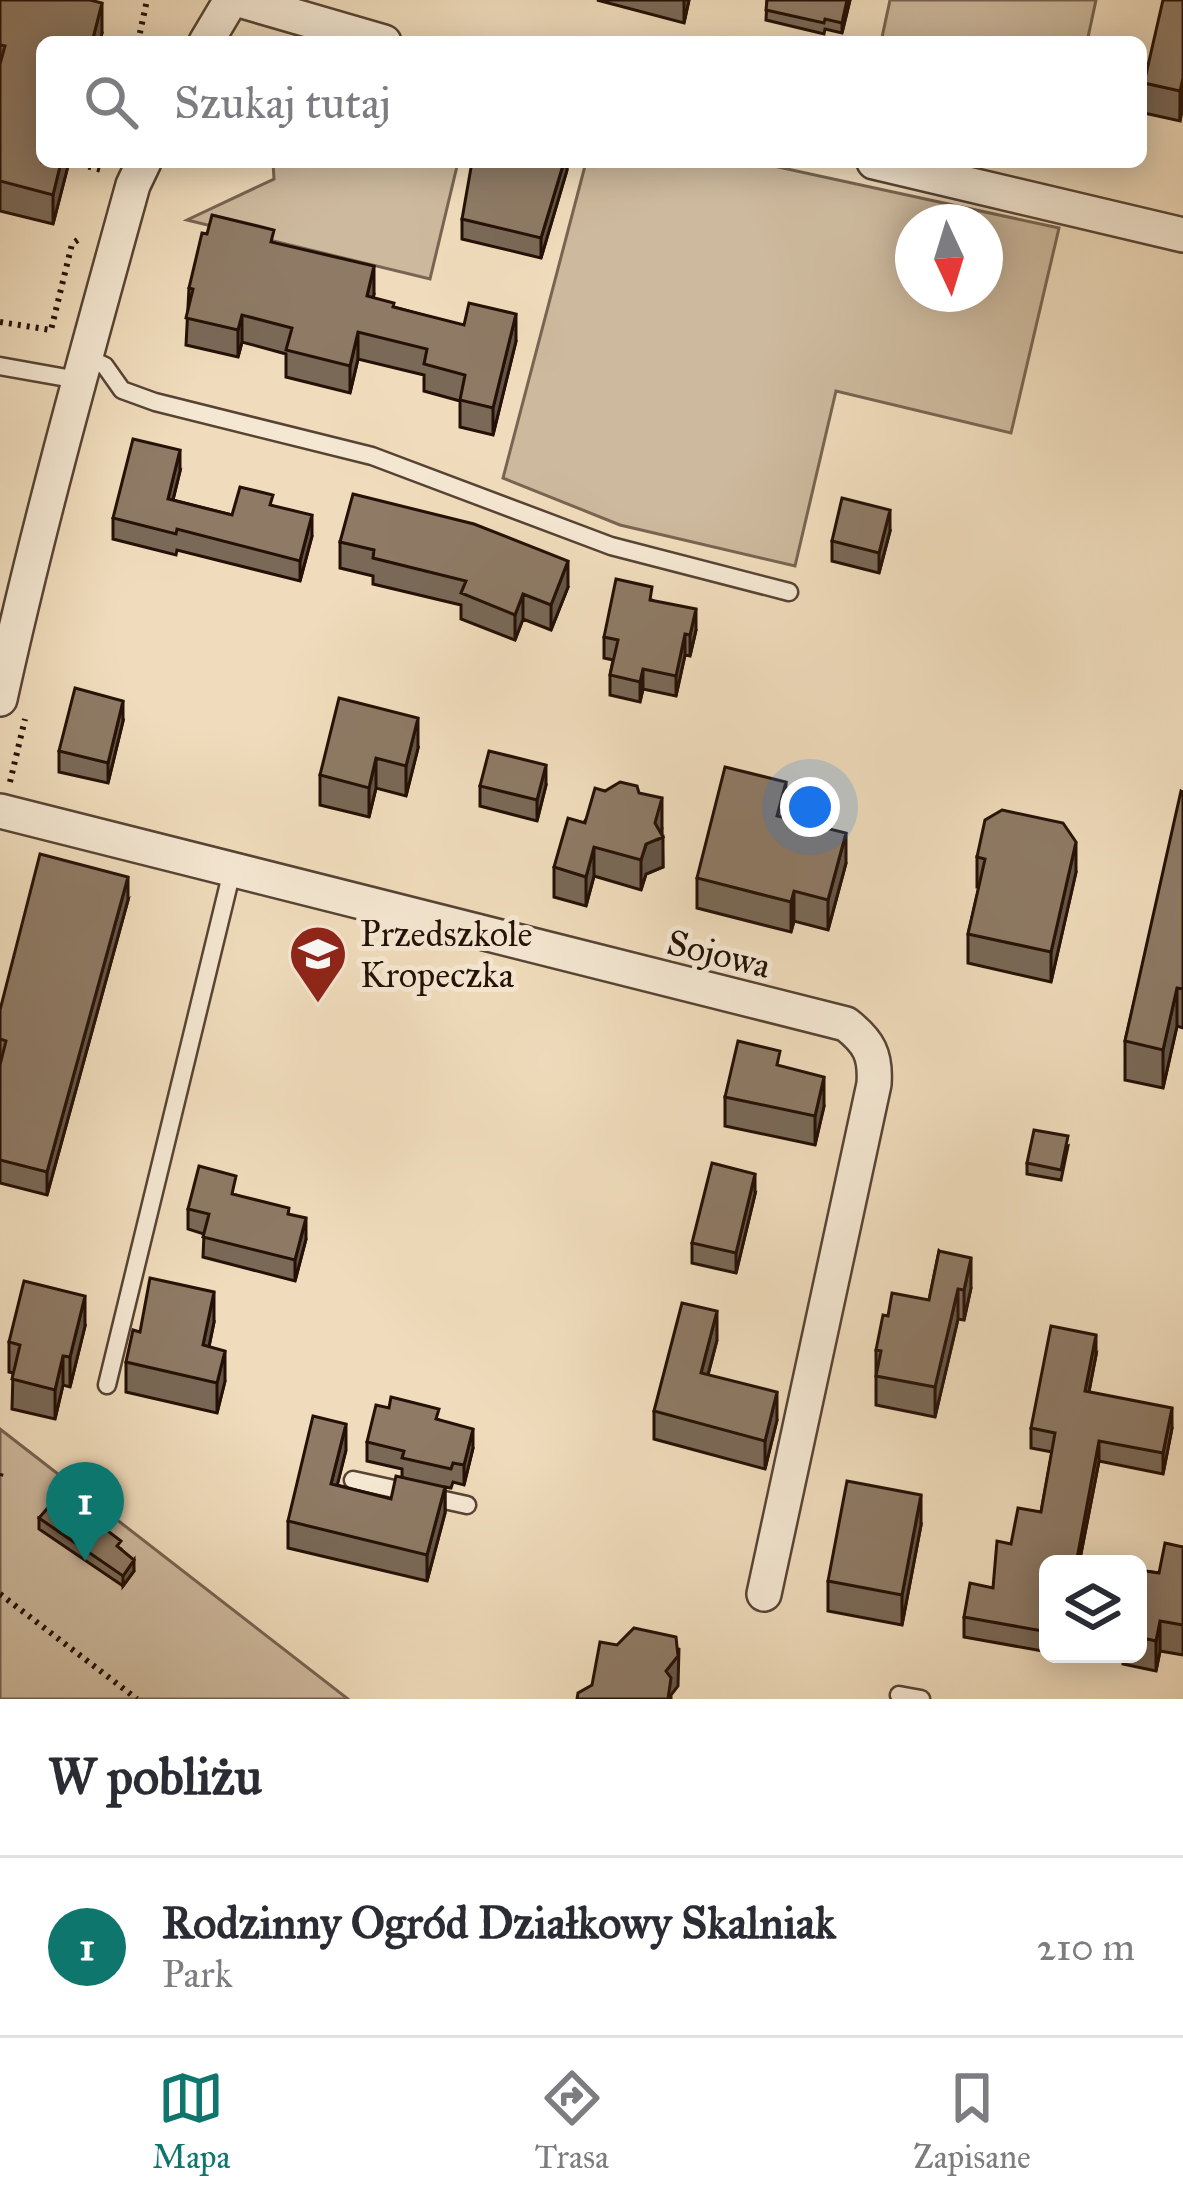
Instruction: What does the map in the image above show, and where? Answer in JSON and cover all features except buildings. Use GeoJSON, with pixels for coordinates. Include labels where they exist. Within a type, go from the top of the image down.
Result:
{"type":"FeatureCollection","features":[{"type":"Feature","properties":{"kind":"street"},"geometry":{"type":"LineString","coordinates":[[210,36],[235,0],[363,36]]}},
{"type":"Feature","properties":{"kind":"street"},"geometry":{"type":"LineString","coordinates":[[0,699],[82,369],[141,168]]}},
{"type":"Feature","properties":{"kind":"street"},"geometry":{"type":"LineString","coordinates":[[899,168],[1183,235]]}},
{"type":"Feature","properties":{"kind":"street","name":"Sojowa"},"geometry":{"type":"LineString","coordinates":[[0,811],[846,1024],[865,1039],[875,1060],[874,1084],[764,1594]]}},
{"type":"Feature","properties":{"kind":"lane"},"geometry":{"type":"LineString","coordinates":[[0,366],[104,366],[122,390],[155,402],[372,456],[611,546],[789,592]]}},
{"type":"Feature","properties":{"kind":"lane"},"geometry":{"type":"LineString","coordinates":[[107,1384],[232,871]]}},
{"type":"Feature","properties":{"kind":"lane"},"geometry":{"type":"LineString","coordinates":[[353,1480],[467,1505]]}},
{"type":"Feature","properties":{"kind":"lane"},"geometry":{"type":"LineString","coordinates":[[899,1695],[921,1699]]}},
{"type":"Feature","properties":{"kind":"path"},"geometry":{"type":"LineString","coordinates":[[139,36],[147,0]]}},
{"type":"Feature","properties":{"kind":"path"},"geometry":{"type":"LineString","coordinates":[[0,322],[51,330],[72,244],[90,232]]}},
{"type":"Feature","properties":{"kind":"path"},"geometry":{"type":"LineString","coordinates":[[0,1594],[136,1699]]}},
{"type":"Feature","properties":{"kind":"shaded area"},"geometry":{"type":"Polygon","coordinates":[[[890,0],[1096,0],[1088,36],[882,36],[890,0]]]}},
{"type":"Feature","properties":{"kind":"shaded area"},"geometry":{"type":"Polygon","coordinates":[[[273,168],[457,168],[430,279],[187,220],[274,179],[273,168]]]}},
{"type":"Feature","properties":{"kind":"shaded area"},"geometry":{"type":"Polygon","coordinates":[[[584,168],[783,168],[948,204],[895,204],[895,312],[1003,312],[1003,216],[1059,228],[1011,433],[836,391],[795,566],[620,525],[503,478],[584,168]]]}},
{"type":"Feature","properties":{"kind":"shaded area"},"geometry":{"type":"Polygon","coordinates":[[[0,1429],[348,1699],[0,1699],[0,1429]]]}},
{"type":"Feature","properties":{"kind":"place","name":"Przedszkole Kropeczka"},"geometry":{"type":"Point","coordinates":[318,1005]}},
{"type":"Feature","properties":{"kind":"place","name":"Rodzinny Ogród Działkowy Skalniak"},"geometry":{"type":"Point","coordinates":[85,1561]}}]}
